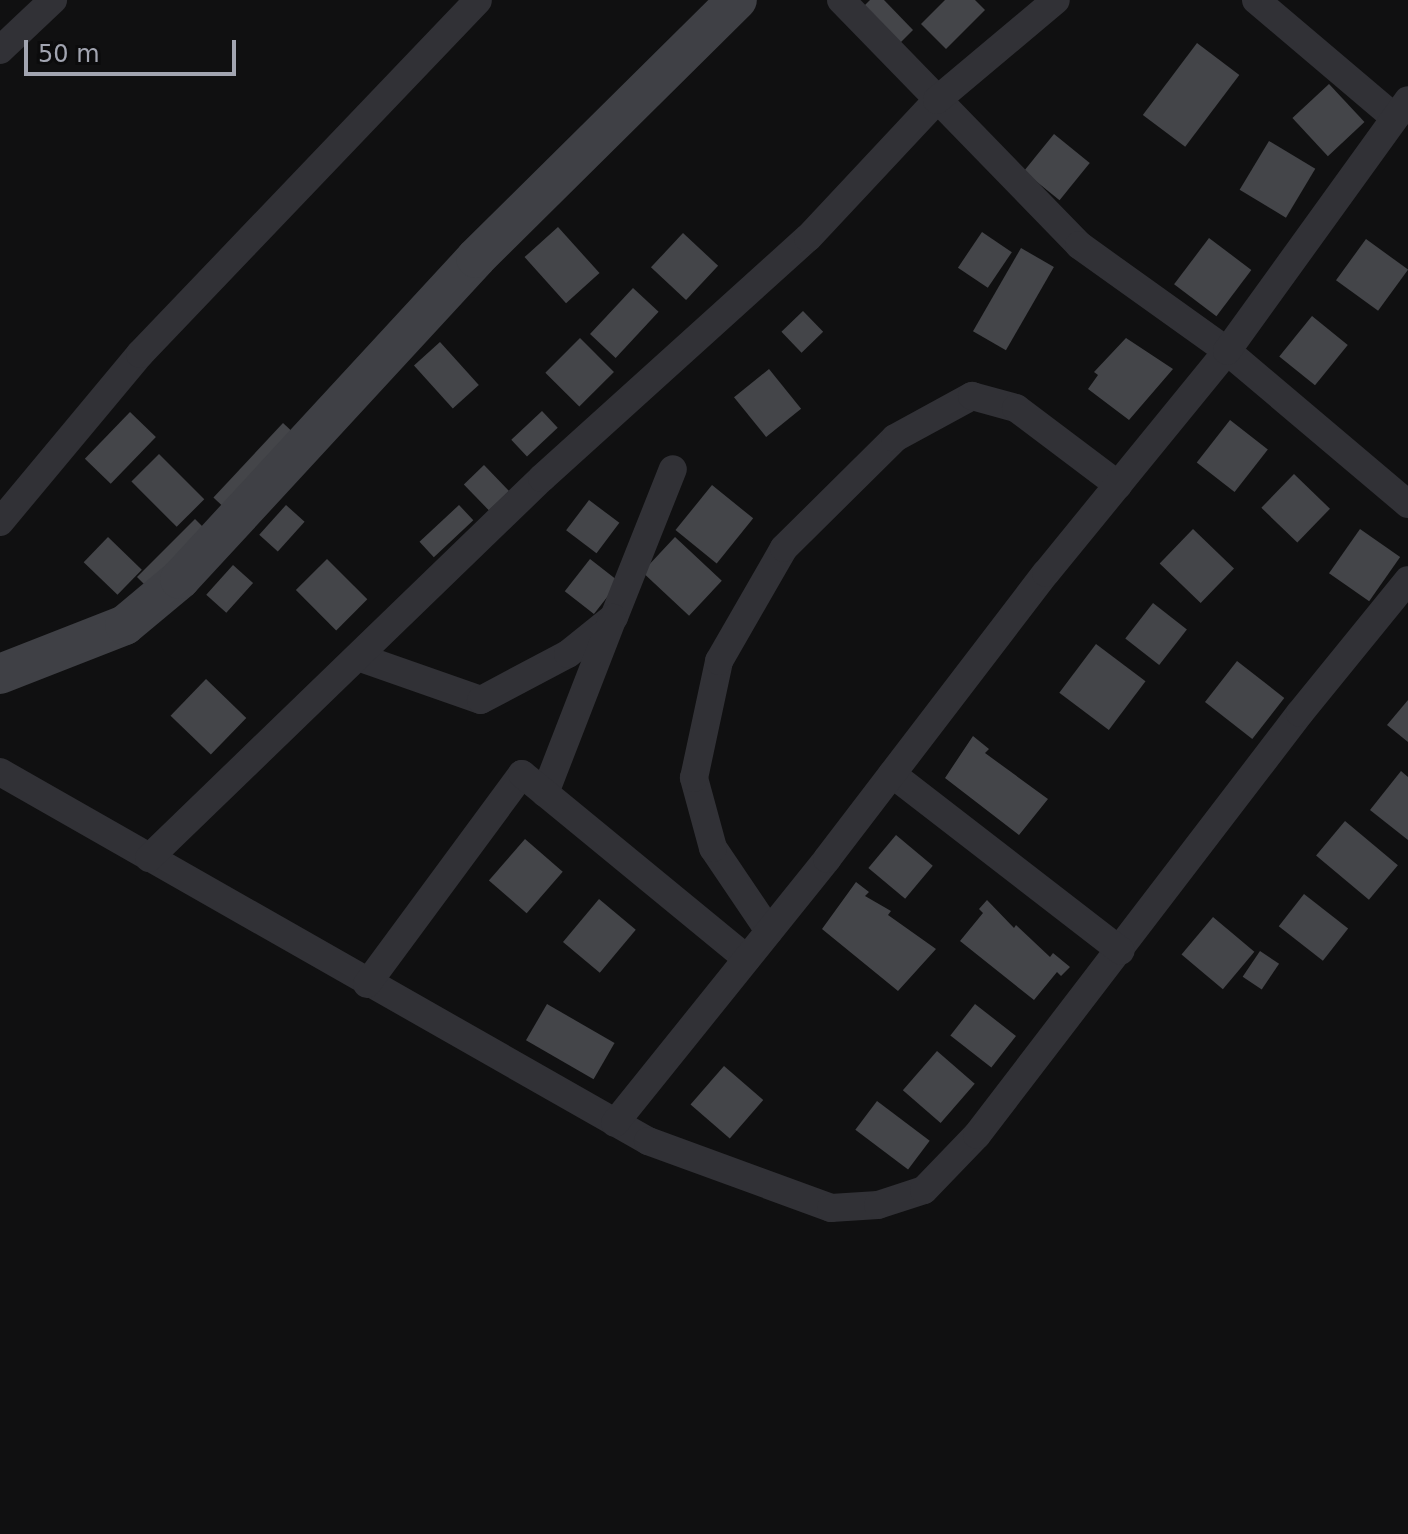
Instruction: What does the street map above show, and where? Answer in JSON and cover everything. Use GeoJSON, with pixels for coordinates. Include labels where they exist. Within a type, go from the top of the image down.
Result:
{"type":"FeatureCollection","features":[{"type":"Feature","properties":{"kind":"street"},"geometry":{"type":"LineString","coordinates":[[0,50],[53,0]]}},
{"type":"Feature","properties":{"kind":"street"},"geometry":{"type":"LineString","coordinates":[[0,522],[140,354],[478,0]]}},
{"type":"Feature","properties":{"kind":"street"},"geometry":{"type":"LineString","coordinates":[[0,674],[125,625],[180,579],[476,258],[737,0]]}},
{"type":"Feature","properties":{"kind":"street"},"geometry":{"type":"LineString","coordinates":[[841,0],[1079,245],[1227,351],[1408,504]]}},
{"type":"Feature","properties":{"kind":"street"},"geometry":{"type":"LineString","coordinates":[[149,858],[542,478],[808,238],[937,100],[1056,0]]}},
{"type":"Feature","properties":{"kind":"street"},"geometry":{"type":"LineString","coordinates":[[615,1123],[1227,351],[1402,109],[1256,0]]}},
{"type":"Feature","properties":{"kind":"street"},"geometry":{"type":"LineString","coordinates":[[769,931],[713,848],[694,778],[719,661],[784,548],[895,438],[972,396],[1016,408],[1118,485]]}},
{"type":"Feature","properties":{"kind":"street"},"geometry":{"type":"LineString","coordinates":[[545,793],[673,469]]}},
{"type":"Feature","properties":{"kind":"street"},"geometry":{"type":"LineString","coordinates":[[0,772],[367,984],[648,1141],[831,1208],[878,1205],[924,1190],[977,1135],[1121,951],[1300,713],[1408,580]]}},
{"type":"Feature","properties":{"kind":"street"},"geometry":{"type":"LineString","coordinates":[[358,657],[481,700],[568,654],[614,617]]}},
{"type":"Feature","properties":{"kind":"street"},"geometry":{"type":"LineString","coordinates":[[367,984],[522,774],[747,959]]}},
{"type":"Feature","properties":{"kind":"street"},"geometry":{"type":"LineString","coordinates":[[892,774],[1121,951]]}},
{"type":"Feature","properties":{"kind":"building"},"geometry":{"type":"Polygon","coordinates":[[[870,0],[884,0],[913,30],[897,46],[861,9],[870,0]]]}},
{"type":"Feature","properties":{"kind":"building"},"geometry":{"type":"Polygon","coordinates":[[[945,0],[975,0],[985,10],[946,49],[921,24],[945,0]]]}},
{"type":"Feature","properties":{"kind":"building"},"geometry":{"type":"Polygon","coordinates":[[[1197,43],[1239,75],[1185,147],[1143,115],[1197,43]]]}},
{"type":"Feature","properties":{"kind":"building"},"geometry":{"type":"Polygon","coordinates":[[[1329,84],[1364,122],[1328,156],[1292,118],[1329,84]]]}},
{"type":"Feature","properties":{"kind":"building"},"geometry":{"type":"Polygon","coordinates":[[[1054,134],[1090,163],[1060,200],[1024,171],[1054,134]]]}},
{"type":"Feature","properties":{"kind":"building"},"geometry":{"type":"Polygon","coordinates":[[[1269,141],[1315,169],[1286,218],[1240,190],[1269,141]]]}},
{"type":"Feature","properties":{"kind":"building"},"geometry":{"type":"Polygon","coordinates":[[[558,227],[599,273],[566,303],[525,257],[558,227]]]}},
{"type":"Feature","properties":{"kind":"building"},"geometry":{"type":"Polygon","coordinates":[[[982,232],[1012,252],[988,288],[958,268],[982,232]]]}},
{"type":"Feature","properties":{"kind":"building"},"geometry":{"type":"Polygon","coordinates":[[[683,233],[718,266],[686,300],[651,267],[683,233]]]}},
{"type":"Feature","properties":{"kind":"building"},"geometry":{"type":"Polygon","coordinates":[[[1209,238],[1251,270],[1216,316],[1174,284],[1209,238]]]}},
{"type":"Feature","properties":{"kind":"building"},"geometry":{"type":"Polygon","coordinates":[[[1366,239],[1408,270],[1378,311],[1336,280],[1366,239]]]}},
{"type":"Feature","properties":{"kind":"building"},"geometry":{"type":"Polygon","coordinates":[[[1021,248],[1054,267],[1006,350],[973,331],[1021,248]]]}},
{"type":"Feature","properties":{"kind":"building"},"geometry":{"type":"Polygon","coordinates":[[[633,288],[659,312],[616,358],[590,334],[633,288]]]}},
{"type":"Feature","properties":{"kind":"building"},"geometry":{"type":"Polygon","coordinates":[[[803,311],[823,332],[802,353],[781,332],[803,311]]]}},
{"type":"Feature","properties":{"kind":"building"},"geometry":{"type":"Polygon","coordinates":[[[1312,316],[1348,345],[1315,385],[1279,356],[1312,316]]]}},
{"type":"Feature","properties":{"kind":"building"},"geometry":{"type":"Polygon","coordinates":[[[580,338],[614,372],[579,407],[545,373],[580,338]]]}},
{"type":"Feature","properties":{"kind":"building"},"geometry":{"type":"Polygon","coordinates":[[[1126,338],[1173,369],[1129,420],[1088,389],[1098,375],[1094,372],[1126,338]]]}},
{"type":"Feature","properties":{"kind":"building"},"geometry":{"type":"Polygon","coordinates":[[[440,342],[479,385],[453,409],[414,365],[440,342]]]}},
{"type":"Feature","properties":{"kind":"building"},"geometry":{"type":"Polygon","coordinates":[[[769,369],[801,409],[766,437],[734,397],[769,369]]]}},
{"type":"Feature","properties":{"kind":"building"},"geometry":{"type":"Polygon","coordinates":[[[542,411],[558,428],[527,456],[511,440],[542,411]]]}},
{"type":"Feature","properties":{"kind":"building"},"geometry":{"type":"Polygon","coordinates":[[[130,412],[156,437],[111,484],[85,459],[130,412]]]}},
{"type":"Feature","properties":{"kind":"building"},"geometry":{"type":"Polygon","coordinates":[[[1230,420],[1268,450],[1235,492],[1197,463],[1230,420]]]}},
{"type":"Feature","properties":{"kind":"building"},"geometry":{"type":"Polygon","coordinates":[[[283,423],[301,440],[232,515],[213,498],[283,423]]]}},
{"type":"Feature","properties":{"kind":"building"},"geometry":{"type":"Polygon","coordinates":[[[159,454],[204,499],[177,527],[131,482],[159,454]]]}},
{"type":"Feature","properties":{"kind":"building"},"geometry":{"type":"Polygon","coordinates":[[[484,465],[509,491],[489,510],[464,484],[484,465]]]}},
{"type":"Feature","properties":{"kind":"building"},"geometry":{"type":"Polygon","coordinates":[[[1294,474],[1330,509],[1297,543],[1261,508],[1294,474]]]}},
{"type":"Feature","properties":{"kind":"building"},"geometry":{"type":"Polygon","coordinates":[[[712,485],[753,518],[717,563],[675,530],[712,485]]]}},
{"type":"Feature","properties":{"kind":"building"},"geometry":{"type":"Polygon","coordinates":[[[589,500],[619,523],[596,553],[566,530],[589,500]]]}},
{"type":"Feature","properties":{"kind":"building"},"geometry":{"type":"Polygon","coordinates":[[[286,505],[305,522],[278,551],[259,535],[286,505]]]}},
{"type":"Feature","properties":{"kind":"building"},"geometry":{"type":"Polygon","coordinates":[[[459,505],[473,520],[434,557],[420,542],[459,505]]]}},
{"type":"Feature","properties":{"kind":"building"},"geometry":{"type":"Polygon","coordinates":[[[195,519],[212,536],[154,594],[137,577],[195,519]]]}},
{"type":"Feature","properties":{"kind":"building"},"geometry":{"type":"Polygon","coordinates":[[[1193,529],[1234,569],[1201,603],[1160,564],[1193,529]]]}},
{"type":"Feature","properties":{"kind":"building"},"geometry":{"type":"Polygon","coordinates":[[[1360,529],[1400,557],[1369,601],[1329,573],[1360,529]]]}},
{"type":"Feature","properties":{"kind":"building"},"geometry":{"type":"Polygon","coordinates":[[[108,537],[142,570],[117,595],[84,562],[108,537]]]}},
{"type":"Feature","properties":{"kind":"building"},"geometry":{"type":"Polygon","coordinates":[[[675,537],[722,581],[689,616],[642,572],[675,537]]]}},
{"type":"Feature","properties":{"kind":"building"},"geometry":{"type":"Polygon","coordinates":[[[327,559],[367,599],[336,630],[296,590],[327,559]]]}},
{"type":"Feature","properties":{"kind":"building"},"geometry":{"type":"Polygon","coordinates":[[[590,559],[619,582],[594,614],[565,591],[590,559]]]}},
{"type":"Feature","properties":{"kind":"building"},"geometry":{"type":"Polygon","coordinates":[[[233,565],[253,583],[226,613],[206,595],[233,565]]]}},
{"type":"Feature","properties":{"kind":"building"},"geometry":{"type":"Polygon","coordinates":[[[1153,603],[1187,629],[1159,665],[1125,638],[1153,603]]]}},
{"type":"Feature","properties":{"kind":"building"},"geometry":{"type":"Polygon","coordinates":[[[1096,644],[1146,681],[1109,730],[1059,693],[1096,644]]]}},
{"type":"Feature","properties":{"kind":"building"},"geometry":{"type":"Polygon","coordinates":[[[1237,661],[1284,698],[1252,739],[1205,702],[1237,661]]]}},
{"type":"Feature","properties":{"kind":"building"},"geometry":{"type":"Polygon","coordinates":[[[206,679],[246,718],[211,755],[171,716],[206,679]]]}},
{"type":"Feature","properties":{"kind":"building"},"geometry":{"type":"Polygon","coordinates":[[[1408,700],[1408,742],[1387,725],[1408,700]]]}},
{"type":"Feature","properties":{"kind":"building"},"geometry":{"type":"Polygon","coordinates":[[[973,736],[989,749],[985,753],[1048,799],[1019,835],[945,778],[973,736]]]}},
{"type":"Feature","properties":{"kind":"building"},"geometry":{"type":"Polygon","coordinates":[[[1401,771],[1408,777],[1408,840],[1370,810],[1401,771]]]}},
{"type":"Feature","properties":{"kind":"building"},"geometry":{"type":"Polygon","coordinates":[[[1345,821],[1398,865],[1369,900],[1316,855],[1345,821]]]}},
{"type":"Feature","properties":{"kind":"building"},"geometry":{"type":"Polygon","coordinates":[[[896,835],[933,866],[905,899],[868,868],[896,835]]]}},
{"type":"Feature","properties":{"kind":"building"},"geometry":{"type":"Polygon","coordinates":[[[525,839],[563,872],[527,913],[489,881],[525,839]]]}},
{"type":"Feature","properties":{"kind":"building"},"geometry":{"type":"Polygon","coordinates":[[[856,882],[869,892],[865,896],[891,911],[888,915],[936,949],[898,991],[822,929],[856,882]]]}},
{"type":"Feature","properties":{"kind":"building"},"geometry":{"type":"Polygon","coordinates":[[[1304,894],[1348,928],[1323,961],[1279,926],[1304,894]]]}},
{"type":"Feature","properties":{"kind":"building"},"geometry":{"type":"Polygon","coordinates":[[[599,899],[636,930],[600,973],[563,942],[599,899]]]}},
{"type":"Feature","properties":{"kind":"building"},"geometry":{"type":"Polygon","coordinates":[[[987,900],[1014,928],[1016,925],[1050,957],[1053,953],[1070,967],[1061,976],[1057,972],[1034,1000],[960,941],[983,913],[979,909],[987,900]]]}},
{"type":"Feature","properties":{"kind":"building"},"geometry":{"type":"Polygon","coordinates":[[[1213,917],[1254,952],[1223,989],[1182,955],[1213,917]]]}},
{"type":"Feature","properties":{"kind":"building"},"geometry":{"type":"Polygon","coordinates":[[[1260,951],[1279,964],[1262,990],[1243,977],[1260,951]]]}},
{"type":"Feature","properties":{"kind":"building"},"geometry":{"type":"Polygon","coordinates":[[[547,1004],[615,1043],[594,1079],[526,1040],[547,1004]]]}},
{"type":"Feature","properties":{"kind":"building"},"geometry":{"type":"Polygon","coordinates":[[[975,1004],[1016,1036],[991,1068],[950,1036],[975,1004]]]}},
{"type":"Feature","properties":{"kind":"building"},"geometry":{"type":"Polygon","coordinates":[[[937,1051],[975,1084],[941,1123],[903,1090],[937,1051]]]}},
{"type":"Feature","properties":{"kind":"building"},"geometry":{"type":"Polygon","coordinates":[[[724,1066],[763,1100],[730,1139],[691,1104],[724,1066]]]}},
{"type":"Feature","properties":{"kind":"building"},"geometry":{"type":"Polygon","coordinates":[[[877,1101],[930,1141],[908,1169],[855,1130],[877,1101]]]}}]}
